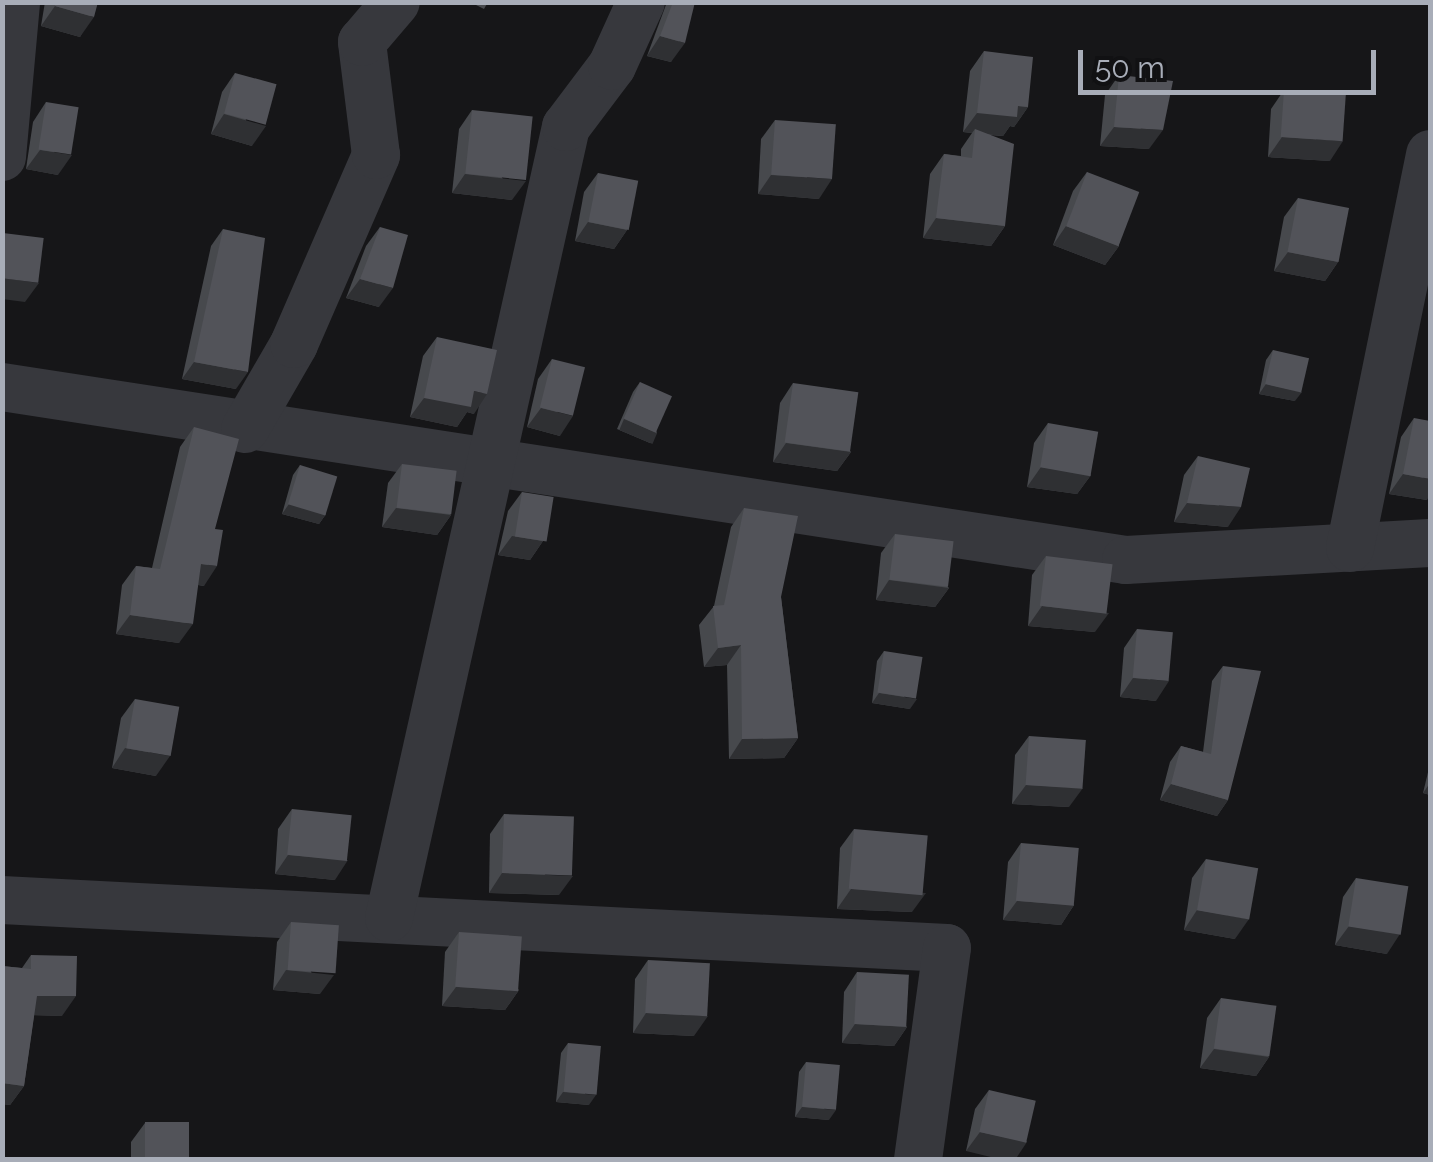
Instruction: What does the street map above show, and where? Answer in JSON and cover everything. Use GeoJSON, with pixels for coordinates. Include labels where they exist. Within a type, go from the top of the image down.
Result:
{"type":"FeatureCollection","features":[{"type":"Feature","properties":{"kind":"street"},"geometry":{"type":"LineString","coordinates":[[2,157],[16,2]]}},
{"type":"Feature","properties":{"kind":"street"},"geometry":{"type":"LineString","coordinates":[[245,429],[294,344],[376,155],[362,42],[396,2]]}},
{"type":"Feature","properties":{"kind":"street"},"geometry":{"type":"LineString","coordinates":[[388,918],[566,126],[612,66],[641,2]]}},
{"type":"Feature","properties":{"kind":"street"},"geometry":{"type":"LineString","coordinates":[[1350,548],[1430,154]]}},
{"type":"Feature","properties":{"kind":"street"},"geometry":{"type":"LineString","coordinates":[[2,387],[245,429],[489,461],[1126,560],[1430,543]]}},
{"type":"Feature","properties":{"kind":"street"},"geometry":{"type":"LineString","coordinates":[[2,900],[947,948],[918,1160]]}},
{"type":"Feature","properties":{"kind":"building"},"geometry":{"type":"Polygon","coordinates":[[[56,2],[98,2],[94,17],[55,6],[56,2]]]}},
{"type":"Feature","properties":{"kind":"building"},"geometry":{"type":"Polygon","coordinates":[[[673,2],[695,2],[685,43],[660,36],[673,2]]]}},
{"type":"Feature","properties":{"kind":"building"},"geometry":{"type":"Polygon","coordinates":[[[984,51],[1033,57],[1028,107],[1018,106],[1017,117],[977,113],[984,51]]]}},
{"type":"Feature","properties":{"kind":"building"},"geometry":{"type":"Polygon","coordinates":[[[235,73],[277,84],[266,125],[224,114],[235,73]]]}},
{"type":"Feature","properties":{"kind":"building"},"geometry":{"type":"Polygon","coordinates":[[[1119,75],[1173,81],[1163,130],[1114,127],[1119,75]]]}},
{"type":"Feature","properties":{"kind":"building"},"geometry":{"type":"Polygon","coordinates":[[[1284,90],[1346,94],[1343,141],[1281,137],[1284,90]]]}},
{"type":"Feature","properties":{"kind":"building"},"geometry":{"type":"Polygon","coordinates":[[[46,102],[79,107],[71,155],[38,149],[46,102]]]}},
{"type":"Feature","properties":{"kind":"building"},"geometry":{"type":"Polygon","coordinates":[[[472,110],[533,116],[526,180],[465,174],[472,110]]]}},
{"type":"Feature","properties":{"kind":"building"},"geometry":{"type":"Polygon","coordinates":[[[775,120],[836,124],[832,179],[771,175],[775,120]]]}},
{"type":"Feature","properties":{"kind":"building"},"geometry":{"type":"Polygon","coordinates":[[[975,129],[1014,144],[1005,226],[936,218],[944,154],[972,158],[975,129]]]}},
{"type":"Feature","properties":{"kind":"building"},"geometry":{"type":"Polygon","coordinates":[[[1087,172],[1139,192],[1118,246],[1066,226],[1087,172]]]}},
{"type":"Feature","properties":{"kind":"building"},"geometry":{"type":"Polygon","coordinates":[[[598,173],[638,181],[629,230],[588,222],[598,173]]]}},
{"type":"Feature","properties":{"kind":"building"},"geometry":{"type":"Polygon","coordinates":[[[1298,198],[1349,208],[1339,262],[1288,252],[1298,198]]]}},
{"type":"Feature","properties":{"kind":"building"},"geometry":{"type":"Polygon","coordinates":[[[380,227],[408,235],[393,288],[360,279],[380,227]]]}},
{"type":"Feature","properties":{"kind":"building"},"geometry":{"type":"Polygon","coordinates":[[[223,229],[265,238],[248,372],[194,362],[223,229]]]}},
{"type":"Feature","properties":{"kind":"building"},"geometry":{"type":"Polygon","coordinates":[[[3,233],[44,238],[38,283],[2,278],[3,233]]]}},
{"type":"Feature","properties":{"kind":"building"},"geometry":{"type":"Polygon","coordinates":[[[437,337],[497,350],[487,394],[474,391],[471,407],[424,398],[437,337]]]}},
{"type":"Feature","properties":{"kind":"building"},"geometry":{"type":"Polygon","coordinates":[[[1273,350],[1309,358],[1301,392],[1265,384],[1273,350]]]}},
{"type":"Feature","properties":{"kind":"building"},"geometry":{"type":"Polygon","coordinates":[[[552,359],[585,367],[573,416],[540,408],[552,359]]]}},
{"type":"Feature","properties":{"kind":"building"},"geometry":{"type":"Polygon","coordinates":[[[640,382],[672,396],[656,433],[624,419],[640,382]]]}},
{"type":"Feature","properties":{"kind":"building"},"geometry":{"type":"Polygon","coordinates":[[[793,383],[858,392],[850,452],[785,442],[793,383]]]}},
{"type":"Feature","properties":{"kind":"building"},"geometry":{"type":"Polygon","coordinates":[[[1414,418],[1430,421],[1430,479],[1403,474],[1414,418]]]}},
{"type":"Feature","properties":{"kind":"building"},"geometry":{"type":"Polygon","coordinates":[[[1048,423],[1098,432],[1090,476],[1040,467],[1048,423]]]}},
{"type":"Feature","properties":{"kind":"building"},"geometry":{"type":"Polygon","coordinates":[[[194,427],[239,439],[215,529],[223,530],[217,566],[201,564],[193,624],[130,615],[136,566],[160,569],[194,427]]]}},
{"type":"Feature","properties":{"kind":"building"},"geometry":{"type":"Polygon","coordinates":[[[1198,456],[1250,468],[1241,507],[1187,503],[1198,456]]]}},
{"type":"Feature","properties":{"kind":"building"},"geometry":{"type":"Polygon","coordinates":[[[402,464],[457,471],[451,514],[397,508],[402,464]]]}},
{"type":"Feature","properties":{"kind":"building"},"geometry":{"type":"Polygon","coordinates":[[[300,465],[337,476],[325,516],[288,504],[300,465]]]}},
{"type":"Feature","properties":{"kind":"building"},"geometry":{"type":"Polygon","coordinates":[[[522,492],[554,497],[547,541],[515,536],[522,492]]]}},
{"type":"Feature","properties":{"kind":"building"},"geometry":{"type":"Polygon","coordinates":[[[744,508],[798,516],[781,597],[798,738],[742,739],[741,645],[718,648],[713,606],[724,605],[744,508]]]}},
{"type":"Feature","properties":{"kind":"building"},"geometry":{"type":"Polygon","coordinates":[[[895,534],[954,541],[948,587],[889,580],[895,534]]]}},
{"type":"Feature","properties":{"kind":"building"},"geometry":{"type":"Polygon","coordinates":[[[1046,556],[1113,564],[1106,614],[1040,606],[1046,556]]]}},
{"type":"Feature","properties":{"kind":"building"},"geometry":{"type":"Polygon","coordinates":[[[1137,629],[1173,632],[1169,681],[1133,678],[1137,629]]]}},
{"type":"Feature","properties":{"kind":"building"},"geometry":{"type":"Polygon","coordinates":[[[884,651],[923,657],[916,699],[877,692],[884,651]]]}},
{"type":"Feature","properties":{"kind":"building"},"geometry":{"type":"Polygon","coordinates":[[[1223,666],[1261,671],[1228,800],[1171,784],[1181,746],[1211,754],[1223,666]]]}},
{"type":"Feature","properties":{"kind":"building"},"geometry":{"type":"Polygon","coordinates":[[[135,699],[179,707],[171,756],[126,748],[135,699]]]}},
{"type":"Feature","properties":{"kind":"building"},"geometry":{"type":"Polygon","coordinates":[[[1029,736],[1086,740],[1082,789],[1026,785],[1029,736]]]}},
{"type":"Feature","properties":{"kind":"building"},"geometry":{"type":"Polygon","coordinates":[[[292,809],[352,815],[347,861],[287,855],[292,809]]]}},
{"type":"Feature","properties":{"kind":"building"},"geometry":{"type":"Polygon","coordinates":[[[504,814],[574,816],[572,875],[502,873],[504,814]]]}},
{"type":"Feature","properties":{"kind":"building"},"geometry":{"type":"Polygon","coordinates":[[[854,829],[928,835],[922,895],[849,889],[854,829]]]}},
{"type":"Feature","properties":{"kind":"building"},"geometry":{"type":"Polygon","coordinates":[[[1021,843],[1079,848],[1074,906],[1016,901],[1021,843]]]}},
{"type":"Feature","properties":{"kind":"building"},"geometry":{"type":"Polygon","coordinates":[[[1206,859],[1258,868],[1249,919],[1197,910],[1206,859]]]}},
{"type":"Feature","properties":{"kind":"building"},"geometry":{"type":"Polygon","coordinates":[[[1356,878],[1408,886],[1401,935],[1348,926],[1356,878]]]}},
{"type":"Feature","properties":{"kind":"building"},"geometry":{"type":"Polygon","coordinates":[[[291,922],[339,925],[336,973],[288,970],[291,922]]]}},
{"type":"Feature","properties":{"kind":"building"},"geometry":{"type":"Polygon","coordinates":[[[459,932],[522,936],[518,991],[455,987],[459,932]]]}},
{"type":"Feature","properties":{"kind":"building"},"geometry":{"type":"Polygon","coordinates":[[[31,955],[77,956],[76,996],[37,996],[24,1086],[2,1083],[2,966],[31,969],[31,955]]]}},
{"type":"Feature","properties":{"kind":"building"},"geometry":{"type":"Polygon","coordinates":[[[648,960],[710,963],[707,1016],[645,1013],[648,960]]]}},
{"type":"Feature","properties":{"kind":"building"},"geometry":{"type":"Polygon","coordinates":[[[857,972],[909,975],[906,1027],[854,1024],[857,972]]]}},
{"type":"Feature","properties":{"kind":"building"},"geometry":{"type":"Polygon","coordinates":[[[1221,998],[1276,1006],[1269,1056],[1214,1049],[1221,998]]]}},
{"type":"Feature","properties":{"kind":"building"},"geometry":{"type":"Polygon","coordinates":[[[568,1043],[601,1046],[597,1095],[564,1092],[568,1043]]]}},
{"type":"Feature","properties":{"kind":"building"},"geometry":{"type":"Polygon","coordinates":[[[806,1062],[840,1065],[836,1110],[802,1107],[806,1062]]]}},
{"type":"Feature","properties":{"kind":"building"},"geometry":{"type":"Polygon","coordinates":[[[989,1090],[1036,1101],[1026,1143],[979,1132],[989,1090]]]}},
{"type":"Feature","properties":{"kind":"building"},"geometry":{"type":"Polygon","coordinates":[[[145,1122],[189,1122],[189,1160],[145,1160],[145,1122]]]}}]}
